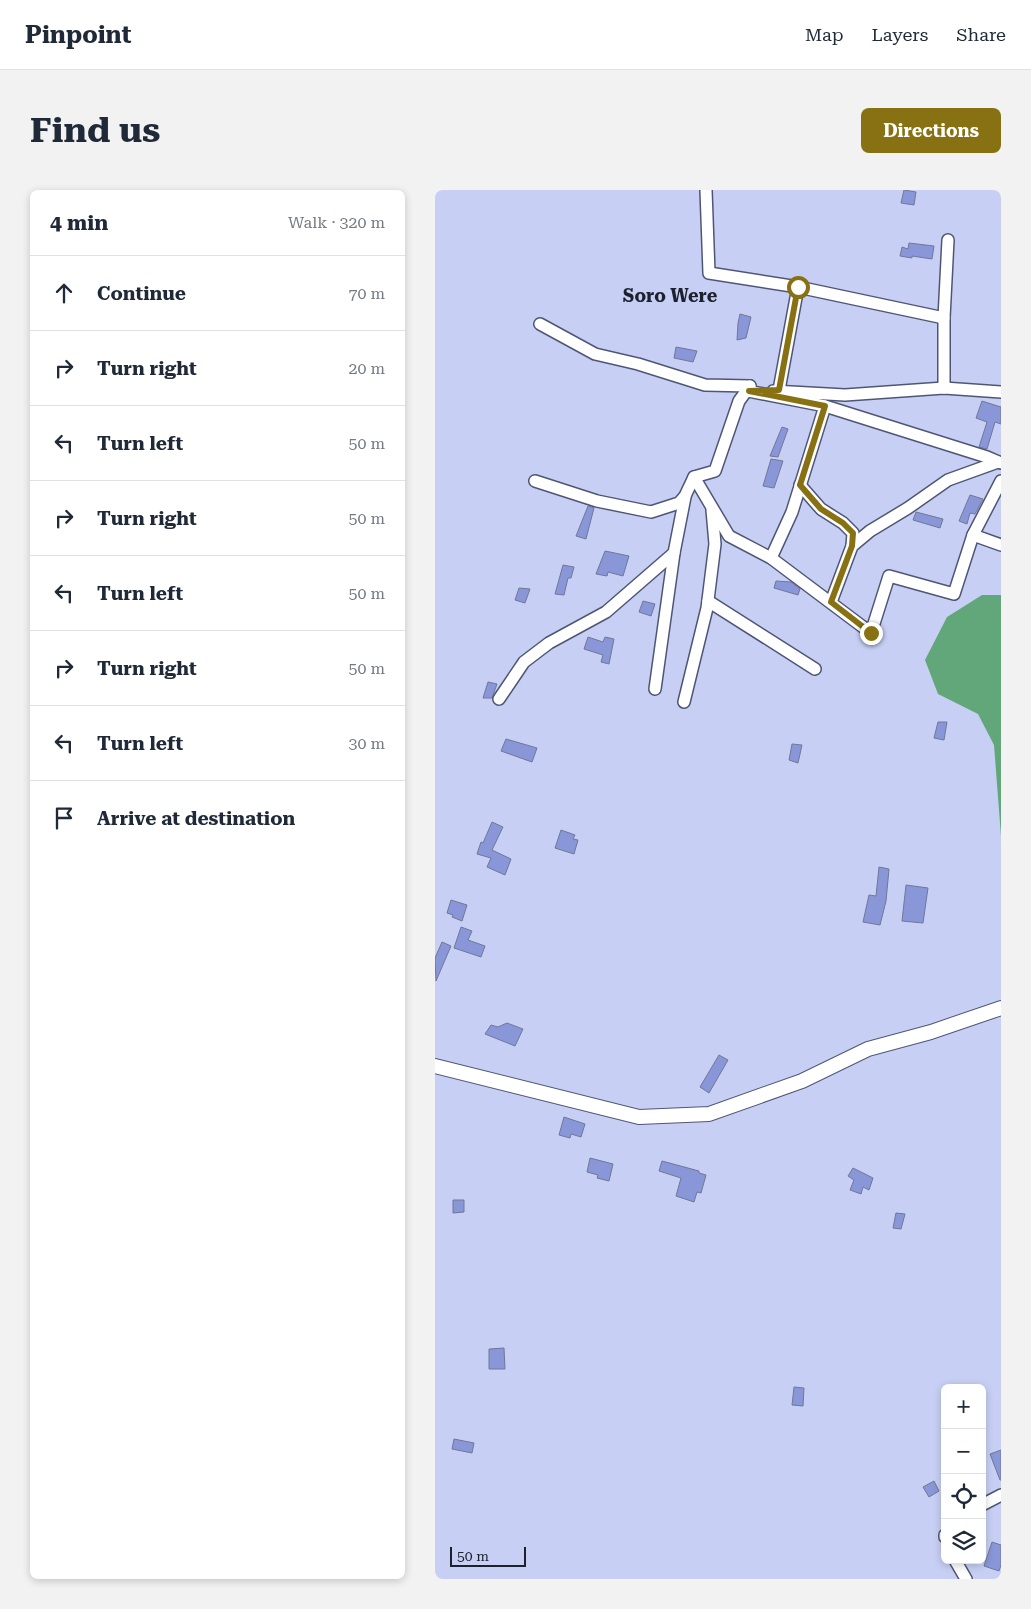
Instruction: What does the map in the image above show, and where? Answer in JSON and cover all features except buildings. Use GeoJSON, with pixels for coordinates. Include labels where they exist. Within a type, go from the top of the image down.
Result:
{"type":"FeatureCollection","features":[{"type":"Feature","properties":{"kind":"street"},"geometry":{"type":"LineString","coordinates":[[706,190],[709,273],[798,287],[944,318]]}},
{"type":"Feature","properties":{"kind":"street"},"geometry":{"type":"LineString","coordinates":[[944,388],[944,318],[948,240]]}},
{"type":"Feature","properties":{"kind":"street"},"geometry":{"type":"LineString","coordinates":[[779,390],[798,287]]}},
{"type":"Feature","properties":{"kind":"street"},"geometry":{"type":"LineString","coordinates":[[540,324],[595,354],[638,364],[705,385],[845,395],[944,388],[1001,392]]}},
{"type":"Feature","properties":{"kind":"street"},"geometry":{"type":"LineString","coordinates":[[749,388],[825,406],[999,462]]}},
{"type":"Feature","properties":{"kind":"street"},"geometry":{"type":"LineString","coordinates":[[655,689],[674,553],[685,496],[694,477],[715,471],[739,401],[749,388]]}},
{"type":"Feature","properties":{"kind":"street"},"geometry":{"type":"LineString","coordinates":[[771,558],[791,512],[825,406]]}},
{"type":"Feature","properties":{"kind":"street"},"geometry":{"type":"LineString","coordinates":[[852,546],[948,480],[999,462]]}},
{"type":"Feature","properties":{"kind":"street"},"geometry":{"type":"LineString","coordinates":[[694,477],[729,536],[771,558],[871,633],[889,576],[954,594],[973,535],[1001,481]]}},
{"type":"Feature","properties":{"kind":"street"},"geometry":{"type":"LineString","coordinates":[[535,481],[597,501],[651,512],[679,503],[685,496]]}},
{"type":"Feature","properties":{"kind":"street"},"geometry":{"type":"LineString","coordinates":[[800,485],[821,509],[843,523],[853,533],[852,546],[831,602]]}},
{"type":"Feature","properties":{"kind":"street"},"geometry":{"type":"LineString","coordinates":[[683,702],[708,600],[715,544],[712,508]]}},
{"type":"Feature","properties":{"kind":"street"},"geometry":{"type":"LineString","coordinates":[[973,535],[1001,545]]}},
{"type":"Feature","properties":{"kind":"street"},"geometry":{"type":"LineString","coordinates":[[499,699],[524,662],[549,643],[606,612],[674,553]]}},
{"type":"Feature","properties":{"kind":"street"},"geometry":{"type":"LineString","coordinates":[[708,600],[815,669]]}},
{"type":"Feature","properties":{"kind":"street"},"geometry":{"type":"LineString","coordinates":[[435,1066],[639,1117],[709,1114],[803,1081],[868,1049],[931,1032],[1001,1008]]}},
{"type":"Feature","properties":{"kind":"street"},"geometry":{"type":"LineString","coordinates":[[986,1503],[1001,1495]]}},
{"type":"Feature","properties":{"kind":"street"},"geometry":{"type":"LineString","coordinates":[[957,1564],[966,1579]]}},
{"type":"Feature","properties":{"kind":"shaded area"},"geometry":{"type":"Polygon","coordinates":[[[982,595],[1001,595],[1001,836],[994,745],[978,714],[938,694],[925,660],[947,617],[982,595]]]}},
{"type":"Feature","properties":{"kind":"district","name":"Soro Were"},"geometry":{"type":"Point","coordinates":[670,296]}},
{"type":"Feature","properties":{"kind":"route"},"geometry":{"type":"LineString","coordinates":[[798,287],[779,390],[749,391],[825,406],[800,485],[821,509],[843,523],[853,533],[852,546],[831,602],[871,633]]}}]}
